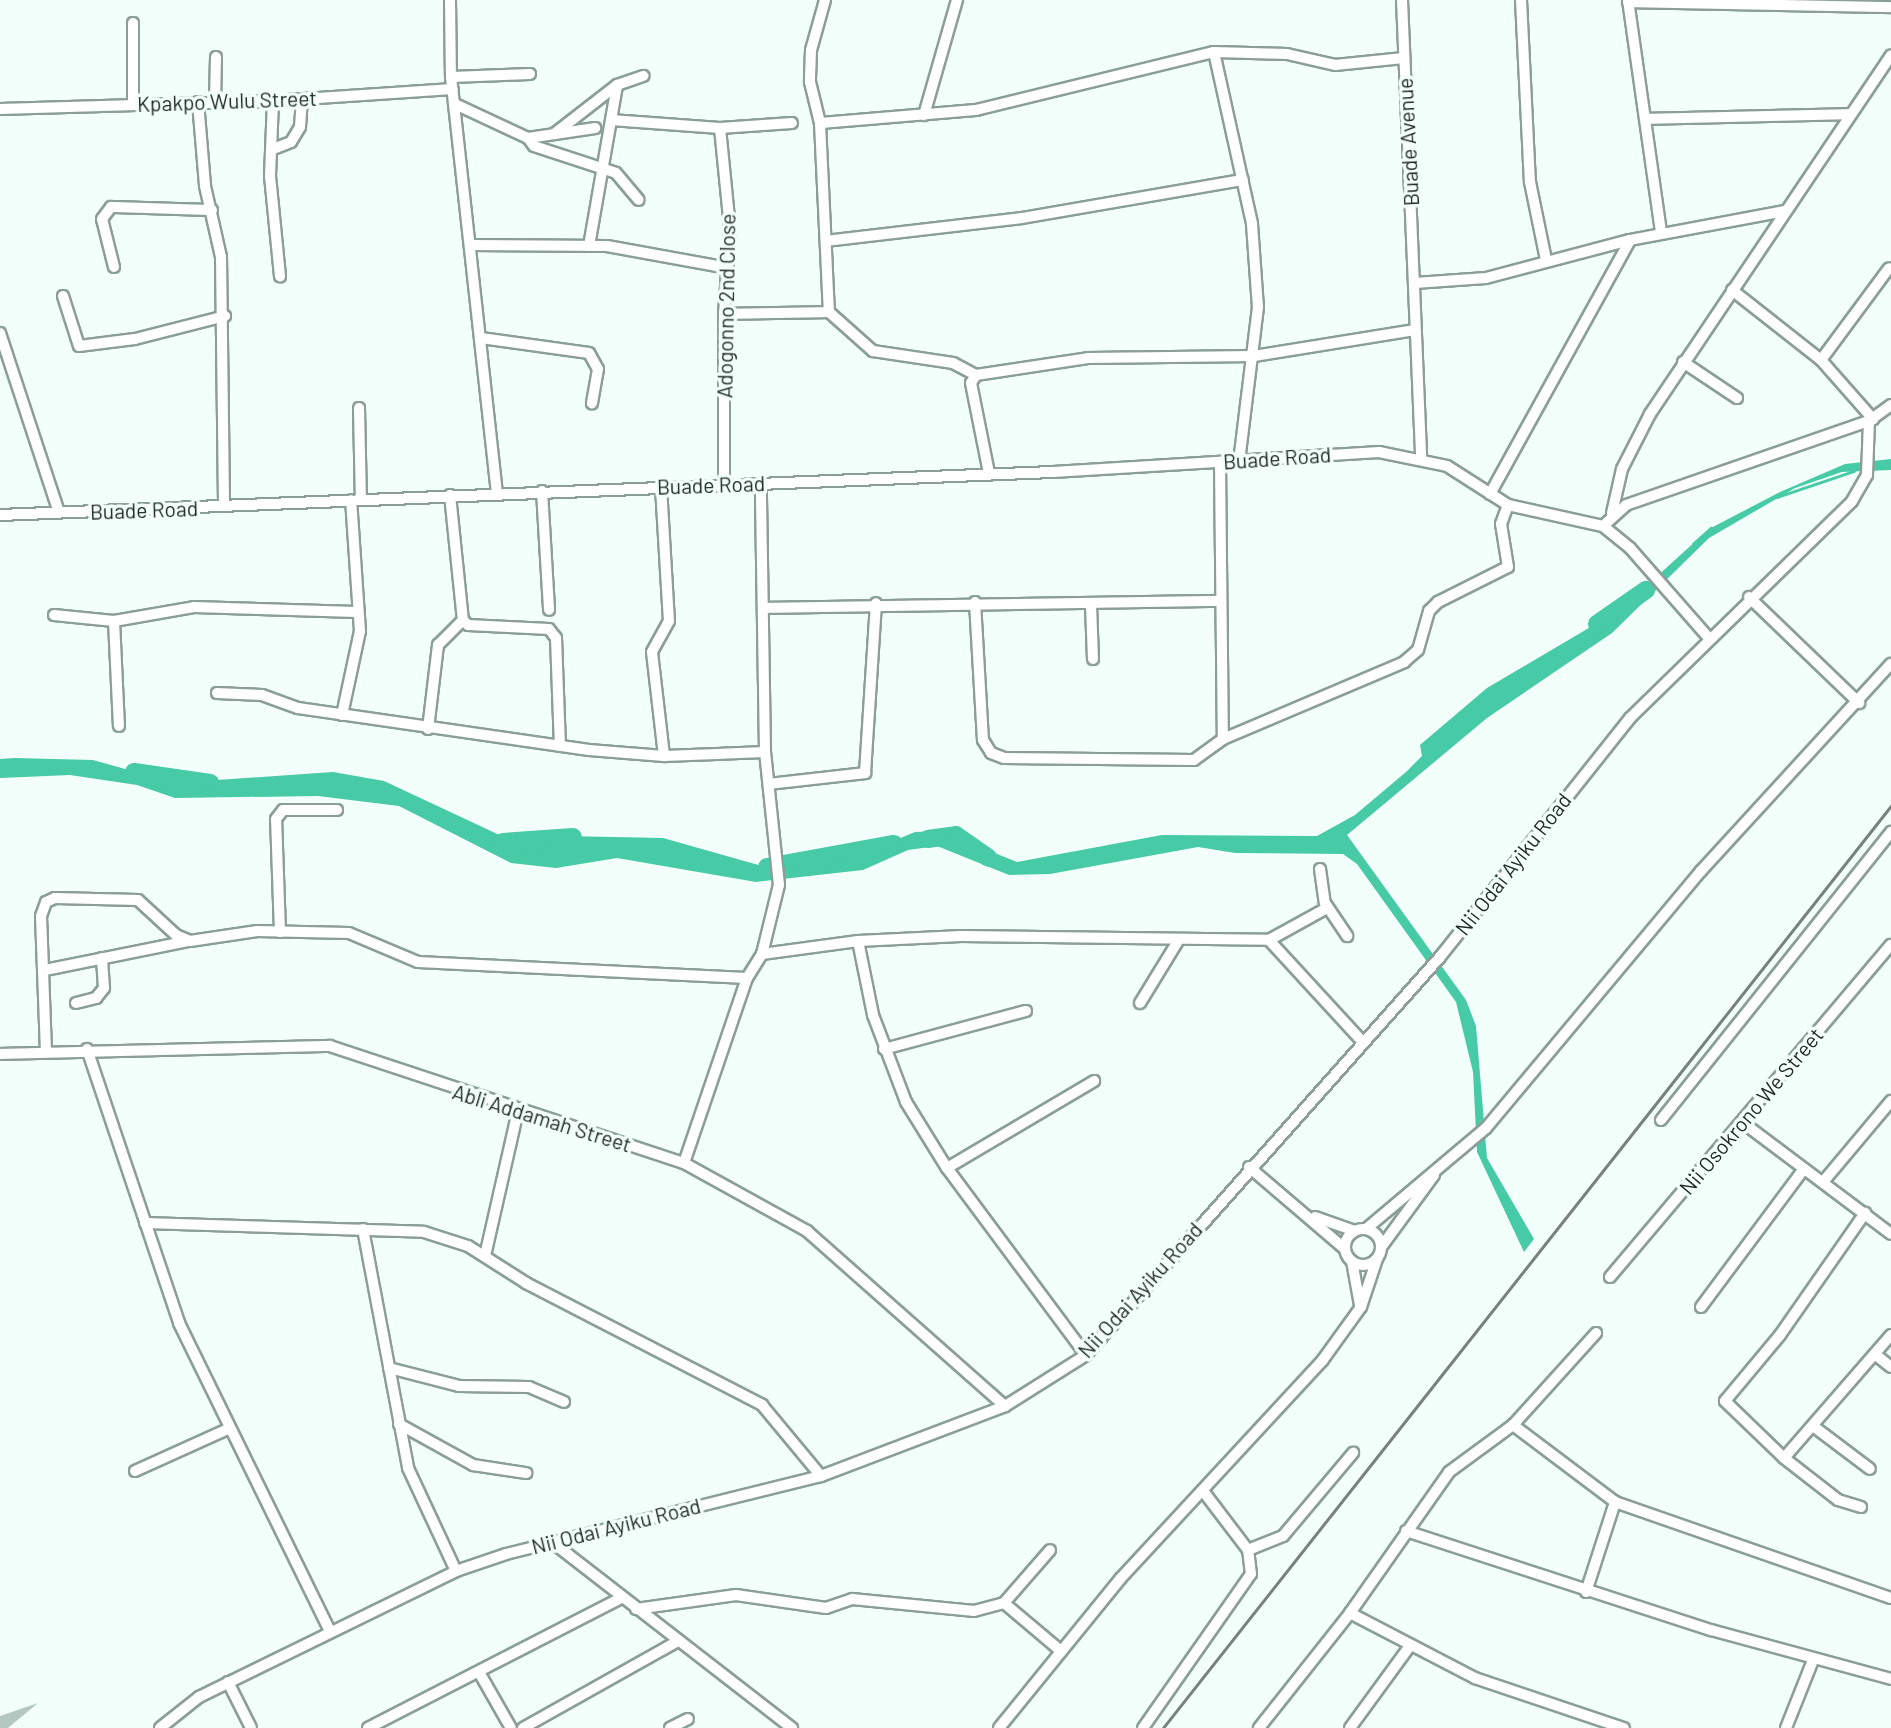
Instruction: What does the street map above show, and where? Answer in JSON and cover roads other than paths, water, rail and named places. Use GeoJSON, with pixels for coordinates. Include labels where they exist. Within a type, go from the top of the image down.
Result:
{"type":"FeatureCollection","features":[{"type":"Feature","properties":{"kind":"street"},"geometry":{"type":"LineString","coordinates":[[450,0],[451,77],[497,493]]}},
{"type":"Feature","properties":{"kind":"street"},"geometry":{"type":"LineString","coordinates":[[825,0],[811,50],[810,82],[820,123],[829,312]]}},
{"type":"Feature","properties":{"kind":"street"},"geometry":{"type":"LineString","coordinates":[[924,115],[957,0]]}},
{"type":"Feature","properties":{"kind":"street","name":"Buade Avenue"},"geometry":{"type":"LineString","coordinates":[[1402,0],[1421,457]]}},
{"type":"Feature","properties":{"kind":"street"},"geometry":{"type":"LineString","coordinates":[[1521,0],[1531,182],[1546,260]]}},
{"type":"Feature","properties":{"kind":"street"},"geometry":{"type":"LineString","coordinates":[[1661,233],[1628,1],[1891,7]]}},
{"type":"Feature","properties":{"kind":"street"},"geometry":{"type":"LineString","coordinates":[[133,23],[133,103]]}},
{"type":"Feature","properties":{"kind":"street"},"geometry":{"type":"LineString","coordinates":[[820,123],[988,108],[1214,52],[1287,54],[1335,65],[1405,58]]}},
{"type":"Feature","properties":{"kind":"street"},"geometry":{"type":"LineString","coordinates":[[1214,52],[1243,180],[1258,307],[1239,462]]}},
{"type":"Feature","properties":{"kind":"street"},"geometry":{"type":"LineString","coordinates":[[1603,526],[1612,513],[1635,441],[1683,362],[1891,55]]}},
{"type":"Feature","properties":{"kind":"street"},"geometry":{"type":"LineString","coordinates":[[215,101],[216,57]]}},
{"type":"Feature","properties":{"kind":"street"},"geometry":{"type":"LineString","coordinates":[[451,77],[530,75]]}},
{"type":"Feature","properties":{"kind":"street"},"geometry":{"type":"LineString","coordinates":[[553,135],[617,85],[643,76]]}},
{"type":"Feature","properties":{"kind":"street"},"geometry":{"type":"LineString","coordinates":[[589,246],[600,166],[617,85]]}},
{"type":"Feature","properties":{"kind":"street","name":"Kpakpo Wulu Street"},"geometry":{"type":"LineString","coordinates":[[0,108],[215,101],[273,102],[453,89]]}},
{"type":"Feature","properties":{"kind":"street"},"geometry":{"type":"LineString","coordinates":[[273,149],[291,142],[300,127],[302,100]]}},
{"type":"Feature","properties":{"kind":"street"},"geometry":{"type":"LineString","coordinates":[[198,102],[225,316],[224,506]]}},
{"type":"Feature","properties":{"kind":"street"},"geometry":{"type":"LineString","coordinates":[[273,102],[270,176],[280,277]]}},
{"type":"Feature","properties":{"kind":"street"},"geometry":{"type":"LineString","coordinates":[[455,104],[528,138],[534,146],[615,173],[639,200]]}},
{"type":"Feature","properties":{"kind":"street"},"geometry":{"type":"LineString","coordinates":[[1646,119],[1850,114]]}},
{"type":"Feature","properties":{"kind":"street"},"geometry":{"type":"LineString","coordinates":[[611,120],[720,128],[792,123]]}},
{"type":"Feature","properties":{"kind":"street"},"geometry":{"type":"LineString","coordinates":[[528,138],[595,128]]}},
{"type":"Feature","properties":{"kind":"street","name":"Adogonno 2nd Close"},"geometry":{"type":"LineString","coordinates":[[720,128],[728,268],[724,314],[724,484]]}},
{"type":"Feature","properties":{"kind":"street"},"geometry":{"type":"LineString","coordinates":[[826,241],[1022,218],[1243,180]]}},
{"type":"Feature","properties":{"kind":"street"},"geometry":{"type":"LineString","coordinates":[[114,267],[102,219],[110,207],[212,210]]}},
{"type":"Feature","properties":{"kind":"street"},"geometry":{"type":"LineString","coordinates":[[1415,283],[1486,278],[1546,260],[1661,233],[1785,211]]}},
{"type":"Feature","properties":{"kind":"street"},"geometry":{"type":"LineString","coordinates":[[1490,494],[1630,240]]}},
{"type":"Feature","properties":{"kind":"street"},"geometry":{"type":"LineString","coordinates":[[471,245],[589,246],[728,268]]}},
{"type":"Feature","properties":{"kind":"street"},"geometry":{"type":"LineString","coordinates":[[1821,360],[1889,268]]}},
{"type":"Feature","properties":{"kind":"street"},"geometry":{"type":"LineString","coordinates":[[1732,290],[1821,360],[1871,420]]}},
{"type":"Feature","properties":{"kind":"street"},"geometry":{"type":"LineString","coordinates":[[63,296],[79,346],[135,339],[225,316]]}},
{"type":"Feature","properties":{"kind":"street"},"geometry":{"type":"LineString","coordinates":[[724,314],[829,312],[882,355],[953,363],[976,375],[1088,358],[1254,355],[1415,330]]}},
{"type":"Feature","properties":{"kind":"street"},"geometry":{"type":"LineString","coordinates":[[0,333],[1,344],[59,512]]}},
{"type":"Feature","properties":{"kind":"street"},"geometry":{"type":"LineString","coordinates":[[481,338],[589,353],[598,369],[592,403]]}},
{"type":"Feature","properties":{"kind":"street"},"geometry":{"type":"LineString","coordinates":[[1683,362],[1737,398]]}},
{"type":"Feature","properties":{"kind":"street"},"geometry":{"type":"LineString","coordinates":[[976,375],[971,383],[989,473]]}},
{"type":"Feature","properties":{"kind":"street"},"geometry":{"type":"LineString","coordinates":[[1612,513],[1871,420],[1891,405]]}},
{"type":"Feature","properties":{"kind":"street"},"geometry":{"type":"LineString","coordinates":[[341,715],[360,631],[355,612],[359,408]]}},
{"type":"Feature","properties":{"kind":"street","name":"Nii Odai Ayiku Road"},"geometry":{"type":"LineString","coordinates":[[160,1728],[173,1724],[228,1682],[456,1571],[552,1542],[821,1476],[1005,1406],[1086,1355],[1249,1167],[1440,957],[1630,718],[1749,597],[1852,502],[1867,475],[1871,420]]}},
{"type":"Feature","properties":{"kind":"street","name":"Buade Road"},"geometry":{"type":"LineString","coordinates":[[0,515],[1220,463],[1348,453],[1421,457]]}},
{"type":"Feature","properties":{"kind":"street"},"geometry":{"type":"LineString","coordinates":[[1421,457],[1508,505],[1603,526],[1654,574],[1708,637]]}},
{"type":"Feature","properties":{"kind":"street"},"geometry":{"type":"LineString","coordinates":[[1220,463],[1223,739]]}},
{"type":"Feature","properties":{"kind":"street"},"geometry":{"type":"LineString","coordinates":[[684,1163],[747,978],[762,954],[779,885],[765,752],[761,484]]}},
{"type":"Feature","properties":{"kind":"street"},"geometry":{"type":"LineString","coordinates":[[661,487],[668,621],[652,652],[664,756]]}},
{"type":"Feature","properties":{"kind":"street"},"geometry":{"type":"LineString","coordinates":[[542,492],[549,610]]}},
{"type":"Feature","properties":{"kind":"street"},"geometry":{"type":"LineString","coordinates":[[450,495],[463,620],[468,625],[553,633],[560,746]]}},
{"type":"Feature","properties":{"kind":"street"},"geometry":{"type":"LineString","coordinates":[[975,602],[984,740],[991,753],[1004,758],[1194,760],[1223,739],[1404,662],[1418,650],[1429,611],[1438,602],[1508,567],[1501,524],[1508,505]]}},
{"type":"Feature","properties":{"kind":"street"},"geometry":{"type":"LineString","coordinates":[[1749,597],[1859,703]]}},
{"type":"Feature","properties":{"kind":"street"},"geometry":{"type":"LineString","coordinates":[[764,608],[876,603],[975,602],[1091,606],[1220,601]]}},
{"type":"Feature","properties":{"kind":"street"},"geometry":{"type":"LineString","coordinates":[[769,784],[865,773],[876,603]]}},
{"type":"Feature","properties":{"kind":"street"},"geometry":{"type":"LineString","coordinates":[[1091,606],[1093,659]]}},
{"type":"Feature","properties":{"kind":"street"},"geometry":{"type":"LineString","coordinates":[[54,615],[114,621],[194,607],[355,612]]}},
{"type":"Feature","properties":{"kind":"street"},"geometry":{"type":"LineString","coordinates":[[428,729],[438,645],[463,620]]}},
{"type":"Feature","properties":{"kind":"street"},"geometry":{"type":"LineString","coordinates":[[114,621],[120,726]]}},
{"type":"Feature","properties":{"kind":"street"},"geometry":{"type":"LineString","coordinates":[[1345,1249],[1360,1230],[1434,1175],[1486,1128],[1701,871],[1859,703],[1891,664]]}},
{"type":"Feature","properties":{"kind":"street"},"geometry":{"type":"LineString","coordinates":[[217,693],[262,695],[341,715],[560,746],[664,756],[765,752]]}},
{"type":"Feature","properties":{"kind":"street"},"geometry":{"type":"LineString","coordinates":[[280,932],[276,818],[283,810],[337,810]]}},
{"type":"Feature","properties":{"kind":"street"},"geometry":{"type":"LineString","coordinates":[[1661,1120],[1891,832]]}},
{"type":"Feature","properties":{"kind":"street"},"geometry":{"type":"LineString","coordinates":[[1320,869],[1328,908],[1347,936]]}},
{"type":"Feature","properties":{"kind":"street"},"geometry":{"type":"LineString","coordinates":[[46,1052],[41,916],[46,902],[55,898],[138,900],[176,935],[190,941]]}},
{"type":"Feature","properties":{"kind":"street"},"geometry":{"type":"LineString","coordinates":[[762,954],[858,941],[961,936],[1178,941],[1269,940],[1328,908]]}},
{"type":"Feature","properties":{"kind":"street"},"geometry":{"type":"LineString","coordinates":[[45,970],[190,941],[280,932],[349,933],[418,962],[747,978]]}},
{"type":"Feature","properties":{"kind":"street"},"geometry":{"type":"LineString","coordinates":[[1269,940],[1362,1041]]}},
{"type":"Feature","properties":{"kind":"street"},"geometry":{"type":"LineString","coordinates":[[858,941],[884,1049],[906,1102],[947,1168],[1086,1355]]}},
{"type":"Feature","properties":{"kind":"street"},"geometry":{"type":"LineString","coordinates":[[1140,1003],[1178,941]]}},
{"type":"Feature","properties":{"kind":"street","name":"Nii Osokrono We Street"},"geometry":{"type":"LineString","coordinates":[[1611,1278],[1891,945]]}},
{"type":"Feature","properties":{"kind":"street"},"geometry":{"type":"LineString","coordinates":[[76,1003],[96,998],[104,988],[102,958]]}},
{"type":"Feature","properties":{"kind":"street"},"geometry":{"type":"LineString","coordinates":[[884,1049],[1026,1012]]}},
{"type":"Feature","properties":{"kind":"street","name":"Abli Addamah Street"},"geometry":{"type":"LineString","coordinates":[[0,1054],[86,1049],[330,1046],[518,1111],[684,1163],[807,1231],[1005,1406]]}},
{"type":"Feature","properties":{"kind":"street"},"geometry":{"type":"LineString","coordinates":[[86,1049],[178,1323],[330,1631]]}},
{"type":"Feature","properties":{"kind":"street"},"geometry":{"type":"LineString","coordinates":[[947,1168],[1094,1081]]}},
{"type":"Feature","properties":{"kind":"street"},"geometry":{"type":"LineString","coordinates":[[1823,1182],[1891,1101]]}},
{"type":"Feature","properties":{"kind":"street"},"geometry":{"type":"LineString","coordinates":[[485,1255],[518,1111]]}},
{"type":"Feature","properties":{"kind":"street"},"geometry":{"type":"LineString","coordinates":[[1742,1122],[1891,1234]]}},
{"type":"Feature","properties":{"kind":"street"},"geometry":{"type":"LineString","coordinates":[[1249,1167],[1314,1217],[1345,1249],[1352,1261],[1361,1307]]}},
{"type":"Feature","properties":{"kind":"street"},"geometry":{"type":"LineString","coordinates":[[1701,1307],[1804,1169]]}},
{"type":"Feature","properties":{"kind":"street"},"geometry":{"type":"LineString","coordinates":[[999,1728],[1061,1651],[1322,1361],[1361,1307],[1382,1246],[1434,1175]]}},
{"type":"Feature","properties":{"kind":"street"},"geometry":{"type":"LineString","coordinates":[[1861,1507],[1838,1500],[1784,1458],[1726,1398],[1780,1335],[1865,1213]]}},
{"type":"Feature","properties":{"kind":"street"},"geometry":{"type":"LineString","coordinates":[[1314,1217],[1360,1230],[1382,1246]]}},
{"type":"Feature","properties":{"kind":"street"},"geometry":{"type":"LineString","coordinates":[[145,1223],[424,1232],[485,1255],[526,1283],[762,1405],[821,1476]]}},
{"type":"Feature","properties":{"kind":"street"},"geometry":{"type":"LineString","coordinates":[[363,1229],[399,1424],[414,1487],[456,1571]]}},
{"type":"Feature","properties":{"kind":"street"},"geometry":{"type":"LineString","coordinates":[[1352,1261],[1365,1265],[1377,1259]]}},
{"type":"Feature","properties":{"kind":"street"},"geometry":{"type":"LineString","coordinates":[[1259,1728],[1350,1613],[1406,1531],[1462,1459],[1485,1450],[1513,1425],[1596,1333]]}},
{"type":"Feature","properties":{"kind":"street"},"geometry":{"type":"LineString","coordinates":[[1784,1458],[1891,1335]]}},
{"type":"Feature","properties":{"kind":"street"},"geometry":{"type":"LineString","coordinates":[[1876,1354],[1891,1367]]}},
{"type":"Feature","properties":{"kind":"street"},"geometry":{"type":"LineString","coordinates":[[389,1368],[459,1386],[529,1387],[564,1402]]}},
{"type":"Feature","properties":{"kind":"street"},"geometry":{"type":"LineString","coordinates":[[399,1424],[473,1465],[526,1473]]}},
{"type":"Feature","properties":{"kind":"street"},"geometry":{"type":"LineString","coordinates":[[1513,1425],[1615,1502],[1891,1598]]}},
{"type":"Feature","properties":{"kind":"street"},"geometry":{"type":"LineString","coordinates":[[1813,1426],[1870,1469]]}},
{"type":"Feature","properties":{"kind":"street"},"geometry":{"type":"LineString","coordinates":[[135,1471],[228,1429]]}},
{"type":"Feature","properties":{"kind":"street"},"geometry":{"type":"LineString","coordinates":[[1248,1550],[1283,1536],[1353,1453]]}},
{"type":"Feature","properties":{"kind":"street"},"geometry":{"type":"LineString","coordinates":[[1143,1728],[1251,1574],[1248,1550],[1203,1491]]}},
{"type":"Feature","properties":{"kind":"street"},"geometry":{"type":"LineString","coordinates":[[1586,1592],[1615,1502]]}},
{"type":"Feature","properties":{"kind":"street"},"geometry":{"type":"LineString","coordinates":[[1406,1531],[1586,1592],[1813,1660],[1891,1679]]}},
{"type":"Feature","properties":{"kind":"street"},"geometry":{"type":"LineString","coordinates":[[552,1542],[792,1728]]}},
{"type":"Feature","properties":{"kind":"street"},"geometry":{"type":"LineString","coordinates":[[636,1609],[736,1595],[768,1596],[825,1608],[852,1599],[974,1611],[1004,1603],[1049,1550]]}},
{"type":"Feature","properties":{"kind":"street"},"geometry":{"type":"LineString","coordinates":[[368,1728],[621,1598]]}},
{"type":"Feature","properties":{"kind":"street"},"geometry":{"type":"LineString","coordinates":[[1004,1603],[1061,1651]]}},
{"type":"Feature","properties":{"kind":"street"},"geometry":{"type":"LineString","coordinates":[[1350,1613],[1409,1647],[1504,1690],[1625,1728]]}},
{"type":"Feature","properties":{"kind":"street"},"geometry":{"type":"LineString","coordinates":[[523,1728],[678,1642]]}},
{"type":"Feature","properties":{"kind":"street"},"geometry":{"type":"LineString","coordinates":[[1350,1728],[1409,1647]]}},
{"type":"Feature","properties":{"kind":"street"},"geometry":{"type":"LineString","coordinates":[[1786,1728],[1813,1660]]}},
{"type":"Feature","properties":{"kind":"street"},"geometry":{"type":"LineString","coordinates":[[479,1672],[511,1728]]}},
{"type":"Feature","properties":{"kind":"street"},"geometry":{"type":"LineString","coordinates":[[228,1682],[251,1728]]}},
{"type":"Feature","properties":{"kind":"street"},"geometry":{"type":"LineString","coordinates":[[670,1728],[688,1719]]}},
{"type":"Feature","properties":{"kind":"waterway"},"geometry":{"type":"LineString","coordinates":[[1777,497],[1854,471]]}},
{"type":"Feature","properties":{"kind":"waterway"},"geometry":{"type":"LineString","coordinates":[[1693,544],[1711,528]]}},
{"type":"Feature","properties":{"kind":"waterway"},"geometry":{"type":"LineString","coordinates":[[1597,624],[1646,590]]}},
{"type":"Feature","properties":{"kind":"waterway"},"geometry":{"type":"LineString","coordinates":[[134,772],[210,783]]}},
{"type":"Feature","properties":{"kind":"waterway"},"geometry":{"type":"LineString","coordinates":[[928,839],[956,835],[988,857]]}},
{"type":"Feature","properties":{"kind":"waterway"},"geometry":{"type":"LineString","coordinates":[[503,842],[573,837]]}},
{"type":"Feature","properties":{"kind":"waterway"},"geometry":{"type":"LineString","coordinates":[[767,867],[894,844]]}},
{"type":"Feature","properties":{"kind":"railway"},"geometry":{"type":"LineString","coordinates":[[1163,1728],[1891,806]]}}]}
